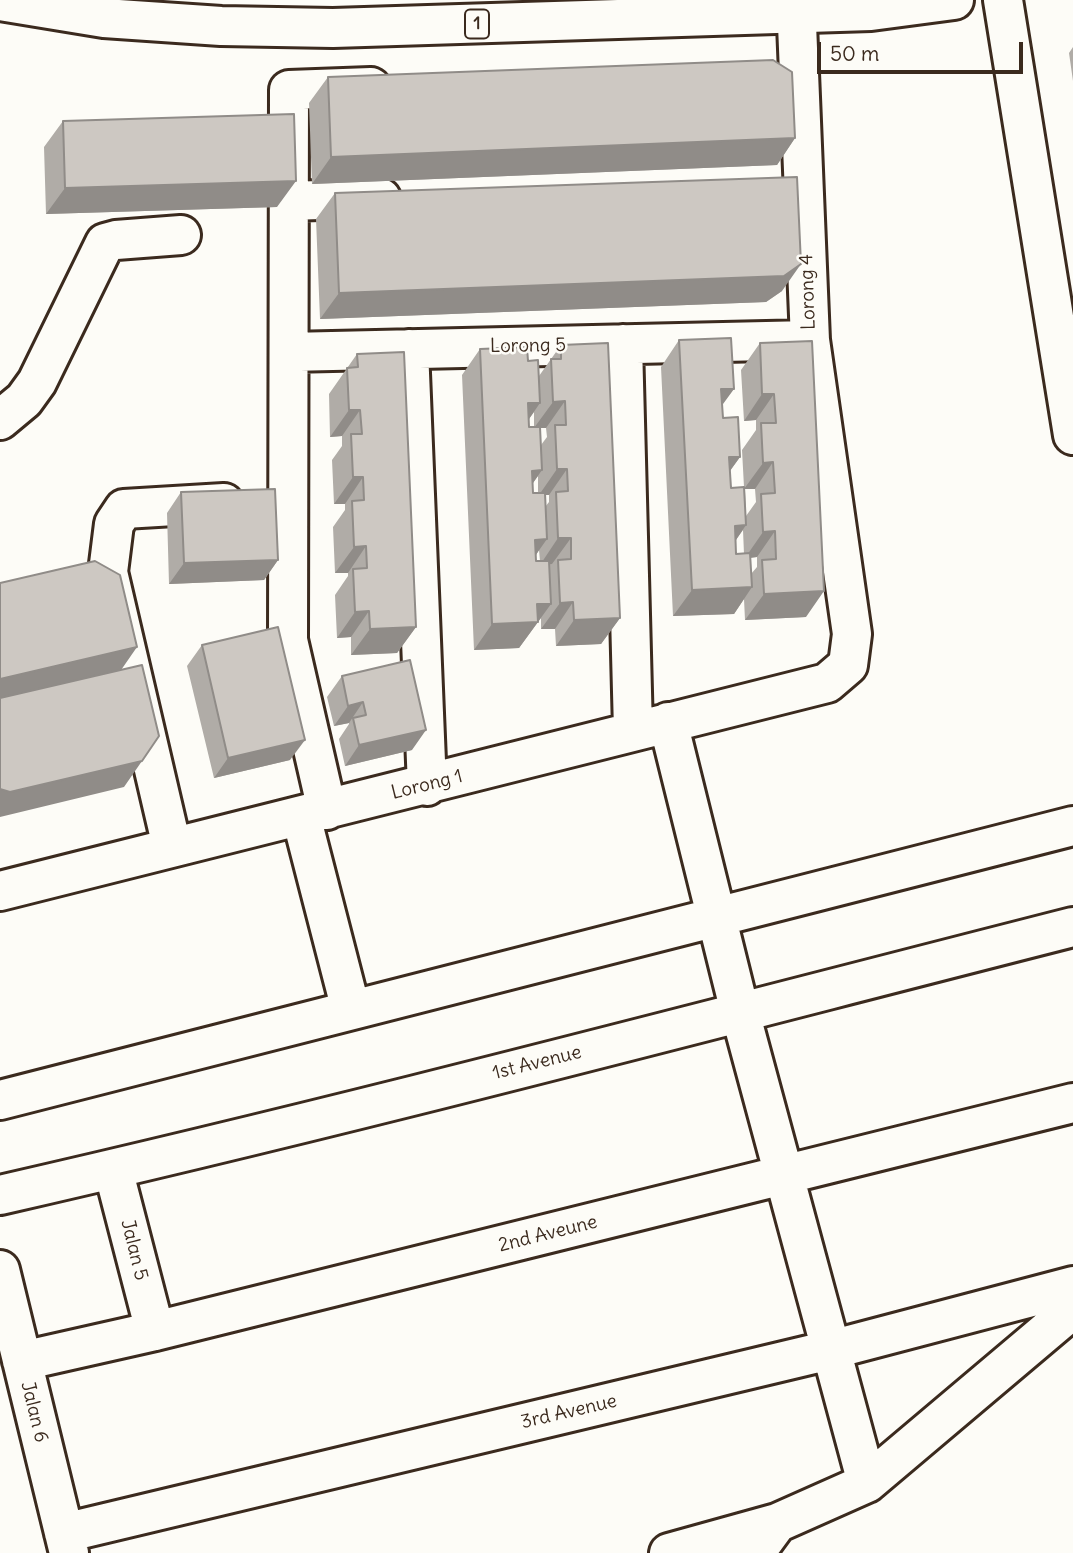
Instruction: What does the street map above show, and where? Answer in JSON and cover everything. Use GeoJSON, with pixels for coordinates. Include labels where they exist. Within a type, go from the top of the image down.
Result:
{"type":"FeatureCollection","features":[{"type":"Feature","properties":{"kind":"main road","name":"1"},"geometry":{"type":"LineString","coordinates":[[0,1],[104,18],[233,26],[333,28],[664,9],[796,7],[871,11],[954,0]]}},
{"type":"Feature","properties":{"kind":"main road"},"geometry":{"type":"LineString","coordinates":[[1003,0],[1073,435]]}},
{"type":"Feature","properties":{"kind":"main road","name":"Lorong 4"},"geometry":{"type":"LineString","coordinates":[[796,7],[785,69],[789,184],[852,635],[848,665]]}},
{"type":"Feature","properties":{"kind":"main road"},"geometry":{"type":"LineString","coordinates":[[351,1010],[314,813],[288,640],[289,90],[399,86]]}},
{"type":"Feature","properties":{"kind":"main road"},"geometry":{"type":"LineString","coordinates":[[289,201],[414,197]]}},
{"type":"Feature","properties":{"kind":"main road"},"geometry":{"type":"LineString","coordinates":[[0,420],[24,400],[37,382],[105,243],[181,235]]}},
{"type":"Feature","properties":{"kind":"main road","name":"Lorong 5"},"geometry":{"type":"LineString","coordinates":[[289,352],[810,340]]}},
{"type":"Feature","properties":{"kind":"main road"},"geometry":{"type":"LineString","coordinates":[[623,344],[650,726],[716,915],[783,1176],[867,1483]]}},
{"type":"Feature","properties":{"kind":"main road"},"geometry":{"type":"LineString","coordinates":[[409,349],[427,786]]}},
{"type":"Feature","properties":{"kind":"main road"},"geometry":{"type":"LineString","coordinates":[[172,847],[108,572],[114,524],[124,509],[288,499]]}},
{"type":"Feature","properties":{"kind":"main road"},"geometry":{"type":"LineString","coordinates":[[67,579],[108,572]]}},
{"type":"Feature","properties":{"kind":"main road","name":"Lorong 1"},"geometry":{"type":"LineString","coordinates":[[0,891],[427,786],[650,726],[827,683],[848,665]]}},
{"type":"Feature","properties":{"kind":"main road"},"geometry":{"type":"LineString","coordinates":[[0,1100],[1073,826]]}},
{"type":"Feature","properties":{"kind":"main road","name":"1st Avenue"},"geometry":{"type":"LineString","coordinates":[[0,1195],[113,1169],[1073,927]]}},
{"type":"Feature","properties":{"kind":"main road","name":"2nd Aveune"},"geometry":{"type":"LineString","coordinates":[[22,1361],[155,1331],[1073,1103]]}},
{"type":"Feature","properties":{"kind":"main road","name":"Jalan 5"},"geometry":{"type":"LineString","coordinates":[[113,1169],[155,1331]]}},
{"type":"Feature","properties":{"kind":"main road","name":"Jalan 6"},"geometry":{"type":"LineString","coordinates":[[0,1270],[67,1543]]}},
{"type":"Feature","properties":{"kind":"main road","name":"3rd Avenue"},"geometry":{"type":"LineString","coordinates":[[67,1543],[1073,1286]]}},
{"type":"Feature","properties":{"kind":"main road"},"geometry":{"type":"LineString","coordinates":[[669,1553],[777,1523],[867,1483],[1073,1309]]}},
{"type":"Feature","properties":{"kind":"main road"},"geometry":{"type":"LineString","coordinates":[[754,1553],[777,1523]]}},
{"type":"Feature","properties":{"kind":"building"},"geometry":{"type":"Polygon","coordinates":[[[773,60],[792,72],[795,138],[331,157],[328,77],[773,60]]]}},
{"type":"Feature","properties":{"kind":"building"},"geometry":{"type":"Polygon","coordinates":[[[294,114],[296,181],[65,188],[63,121],[294,114]]]}},
{"type":"Feature","properties":{"kind":"building"},"geometry":{"type":"Polygon","coordinates":[[[797,177],[801,264],[784,276],[339,293],[335,193],[797,177]]]}},
{"type":"Feature","properties":{"kind":"building"},"geometry":{"type":"Polygon","coordinates":[[[731,338],[734,389],[721,389],[723,418],[738,417],[740,457],[729,457],[731,488],[744,487],[746,525],[735,526],[736,554],[750,553],[752,587],[692,590],[679,340],[731,338]]]}},
{"type":"Feature","properties":{"kind":"building"},"geometry":{"type":"Polygon","coordinates":[[[812,341],[824,591],[764,594],[762,560],[776,559],[775,531],[763,532],[761,494],[775,493],[773,462],[763,463],[761,423],[776,423],[774,394],[762,394],[760,343],[812,341]]]}},
{"type":"Feature","properties":{"kind":"building"},"geometry":{"type":"Polygon","coordinates":[[[608,343],[620,618],[574,620],[573,602],[560,603],[558,560],[571,559],[571,538],[558,538],[556,492],[568,491],[567,469],[557,469],[555,425],[566,425],[565,401],[553,402],[551,359],[561,359],[561,345],[608,343]]]}},
{"type":"Feature","properties":{"kind":"building"},"geometry":{"type":"Polygon","coordinates":[[[527,347],[528,361],[538,360],[540,403],[528,403],[529,427],[540,427],[542,470],[532,471],[533,493],[545,493],[547,539],[535,540],[536,561],[549,561],[551,604],[537,604],[538,622],[492,624],[480,349],[527,347]]]}},
{"type":"Feature","properties":{"kind":"building"},"geometry":{"type":"Polygon","coordinates":[[[404,352],[416,627],[370,629],[369,611],[355,612],[353,569],[367,568],[366,546],[354,547],[352,501],[364,500],[363,477],[353,477],[351,434],[362,434],[360,410],[349,410],[347,368],[358,367],[357,354],[404,352]]]}},
{"type":"Feature","properties":{"kind":"building"},"geometry":{"type":"Polygon","coordinates":[[[275,489],[278,560],[184,563],[181,492],[275,489]]]}},
{"type":"Feature","properties":{"kind":"building"},"geometry":{"type":"Polygon","coordinates":[[[95,561],[120,575],[137,647],[0,679],[0,583],[95,561]]]}},
{"type":"Feature","properties":{"kind":"building"},"geometry":{"type":"Polygon","coordinates":[[[278,627],[305,740],[228,758],[202,645],[278,627]]]}},
{"type":"Feature","properties":{"kind":"building"},"geometry":{"type":"Polygon","coordinates":[[[410,660],[426,730],[359,745],[353,718],[366,715],[363,702],[348,706],[342,676],[410,660]]]}},
{"type":"Feature","properties":{"kind":"building"},"geometry":{"type":"Polygon","coordinates":[[[142,665],[159,736],[142,761],[10,792],[0,789],[0,698],[142,665]]]}}]}
